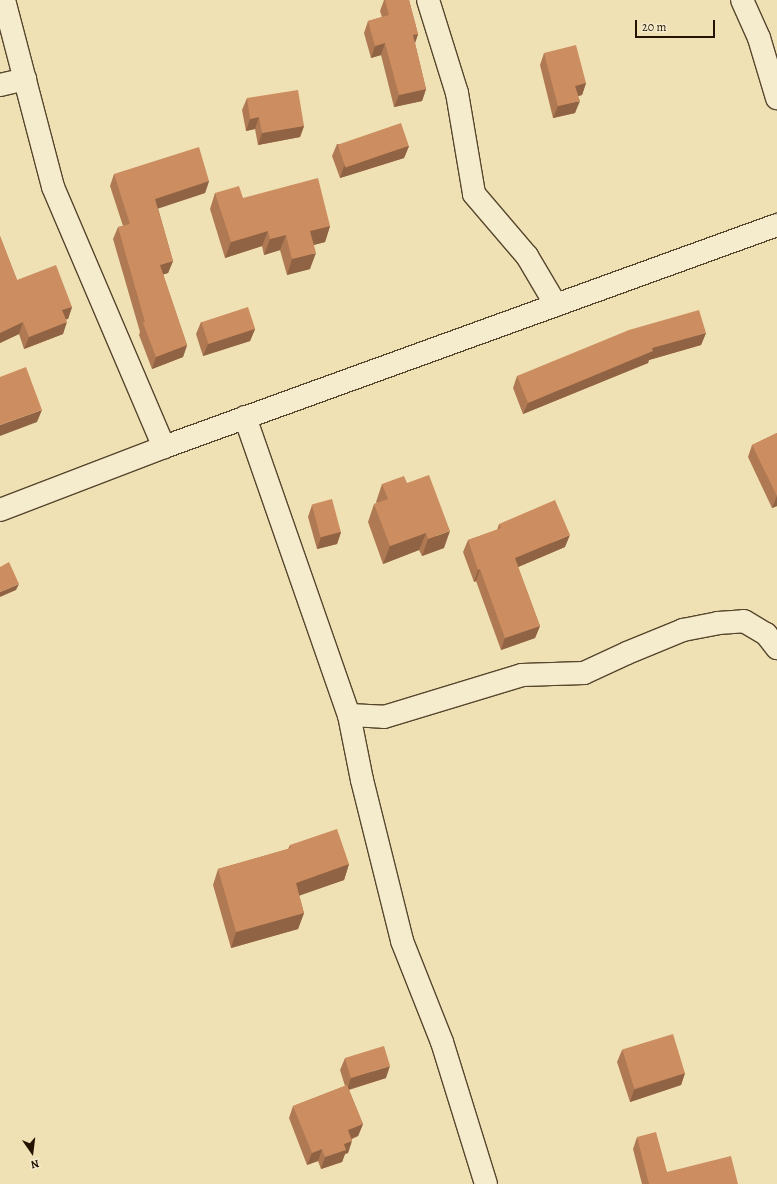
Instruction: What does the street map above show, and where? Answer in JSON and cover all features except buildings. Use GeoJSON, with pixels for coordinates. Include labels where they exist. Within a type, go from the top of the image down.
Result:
{"type":"FeatureCollection","features":[{"type":"Feature","properties":{"kind":"street"},"geometry":{"type":"LineString","coordinates":[[4,0],[53,187],[164,447]]}},
{"type":"Feature","properties":{"kind":"street"},"geometry":{"type":"LineString","coordinates":[[428,0],[457,93],[474,194],[527,256],[556,305]]}},
{"type":"Feature","properties":{"kind":"street"},"geometry":{"type":"LineString","coordinates":[[742,0],[759,38],[777,98]]}},
{"type":"Feature","properties":{"kind":"street"},"geometry":{"type":"LineString","coordinates":[[0,85],[25,79]]}},
{"type":"Feature","properties":{"kind":"street"},"geometry":{"type":"LineString","coordinates":[[0,510],[245,417],[777,225]]}},
{"type":"Feature","properties":{"kind":"street"},"geometry":{"type":"LineString","coordinates":[[245,417],[349,715],[362,780],[402,941],[442,1042],[486,1184]]}},
{"type":"Feature","properties":{"kind":"street"},"geometry":{"type":"LineString","coordinates":[[349,715],[384,717],[522,675],[584,673],[627,653],[683,630],[718,623],[744,621],[766,634],[777,648]]}}]}
